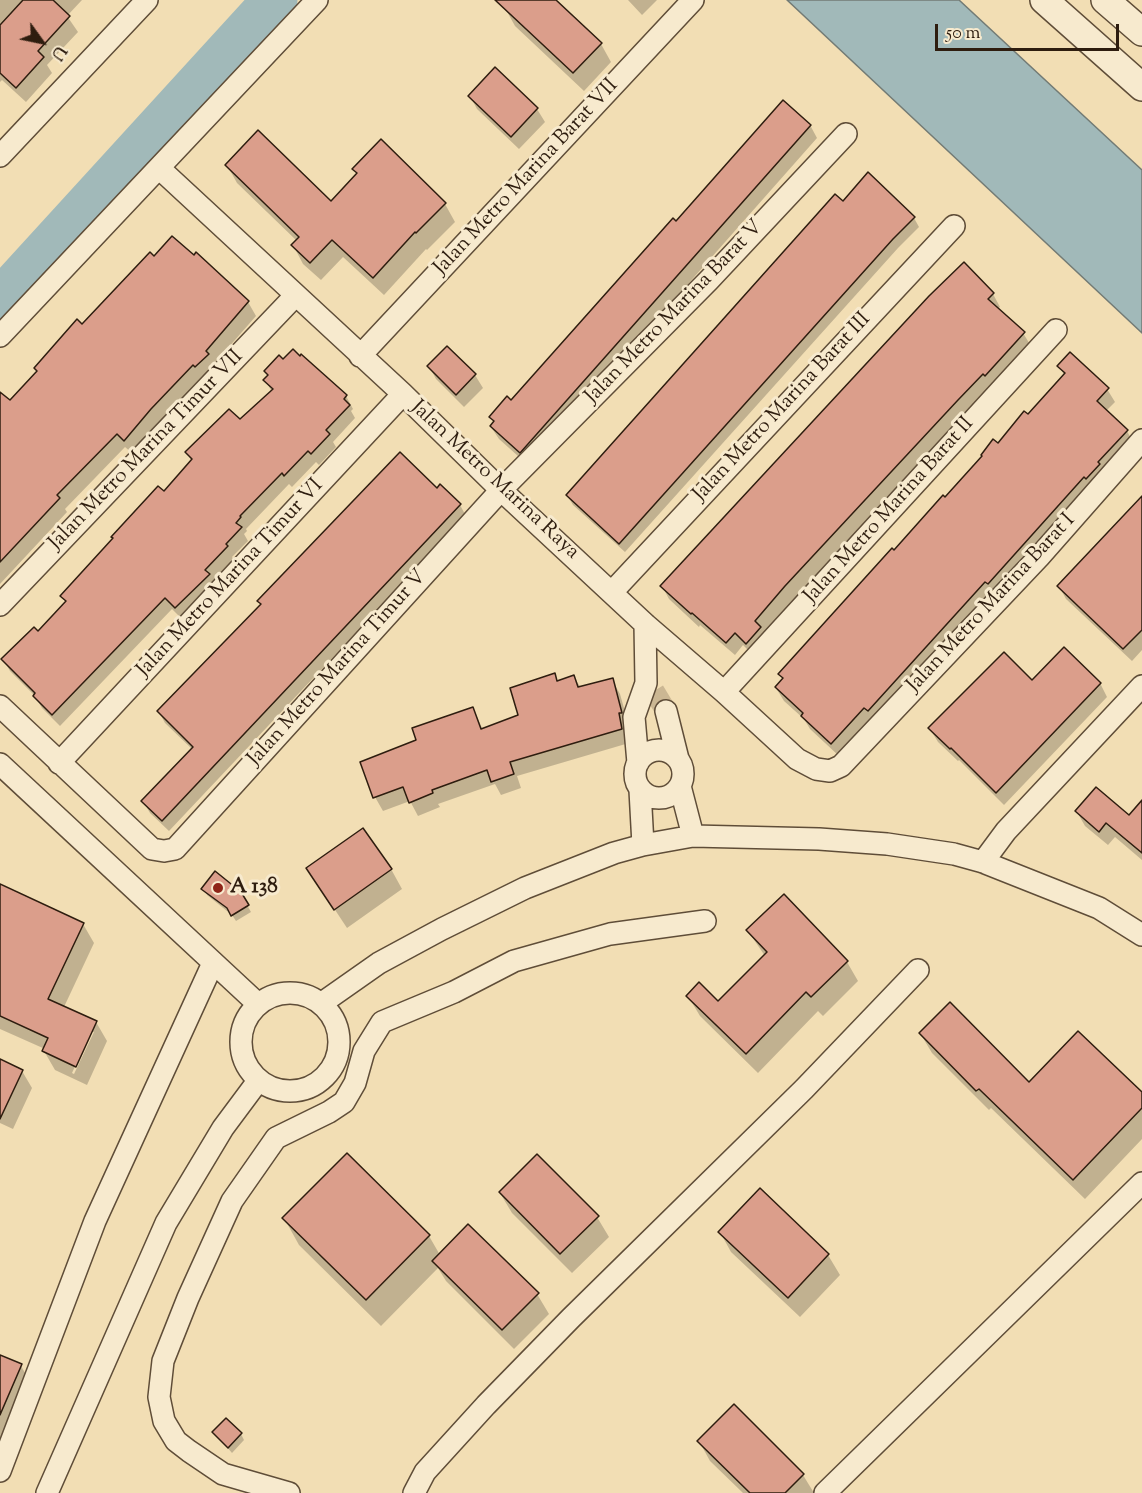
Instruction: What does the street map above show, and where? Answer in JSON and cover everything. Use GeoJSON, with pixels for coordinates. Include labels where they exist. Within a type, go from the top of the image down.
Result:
{"type":"FeatureCollection","features":[{"type":"Feature","properties":{"kind":"street"},"geometry":{"type":"LineString","coordinates":[[0,156],[147,0]]}},
{"type":"Feature","properties":{"kind":"street"},"geometry":{"type":"LineString","coordinates":[[0,336],[317,0]]}},
{"type":"Feature","properties":{"kind":"street","name":"Jalan Metro Marina Barat VII"},"geometry":{"type":"LineString","coordinates":[[360,356],[693,0]]}},
{"type":"Feature","properties":{"kind":"street"},"geometry":{"type":"LineString","coordinates":[[1044,0],[1142,87]]}},
{"type":"Feature","properties":{"kind":"street"},"geometry":{"type":"LineString","coordinates":[[1106,0],[1142,32]]}},
{"type":"Feature","properties":{"kind":"street","name":"Jalan Metro Marina Barat V"},"geometry":{"type":"LineString","coordinates":[[501,490],[709,280],[846,134]]}},
{"type":"Feature","properties":{"kind":"street","name":"Jalan Metro Marina Raya"},"geometry":{"type":"LineString","coordinates":[[159,168],[403,394],[501,490],[645,624],[724,692],[796,759],[816,769],[830,771],[841,766]]}},
{"type":"Feature","properties":{"kind":"street","name":"Jalan Metro Marina Barat III"},"geometry":{"type":"LineString","coordinates":[[612,592],[954,226]]}},
{"type":"Feature","properties":{"kind":"street","name":"Jalan Metro Marina Timur VII"},"geometry":{"type":"LineString","coordinates":[[0,605],[295,296]]}},
{"type":"Feature","properties":{"kind":"street","name":"Jalan Metro Marina Barat II"},"geometry":{"type":"LineString","coordinates":[[724,692],[1056,330]]}},
{"type":"Feature","properties":{"kind":"street","name":"Jalan Metro Marina Timur VI"},"geometry":{"type":"LineString","coordinates":[[59,763],[403,394]]}},
{"type":"Feature","properties":{"kind":"street","name":"Jalan Metro Marina Barat I"},"geometry":{"type":"LineString","coordinates":[[841,766],[1038,557],[1142,440]]}},
{"type":"Feature","properties":{"kind":"street","name":"Jalan Metro Marina Timur V"},"geometry":{"type":"LineString","coordinates":[[59,763],[153,849],[164,851],[175,849],[501,490]]}},
{"type":"Feature","properties":{"kind":"street"},"geometry":{"type":"LineString","coordinates":[[638,763],[634,717],[650,687],[645,624]]}},
{"type":"Feature","properties":{"kind":"street"},"geometry":{"type":"LineString","coordinates":[[983,861],[1006,831],[1142,686]]}},
{"type":"Feature","properties":{"kind":"street"},"geometry":{"type":"LineString","coordinates":[[0,706],[59,763]]}},
{"type":"Feature","properties":{"kind":"street"},"geometry":{"type":"LineString","coordinates":[[666,711],[683,777],[674,794],[666,798],[656,799],[640,790],[635,781],[634,772],[644,755],[662,750],[678,759]]}},
{"type":"Feature","properties":{"kind":"street"},"geometry":{"type":"LineString","coordinates":[[0,766],[258,1004]]}},
{"type":"Feature","properties":{"kind":"street"},"geometry":{"type":"LineString","coordinates":[[680,786],[693,836]]}},
{"type":"Feature","properties":{"kind":"street"},"geometry":{"type":"LineString","coordinates":[[640,790],[643,845]]}},
{"type":"Feature","properties":{"kind":"street"},"geometry":{"type":"LineString","coordinates":[[322,1004],[379,963],[525,888],[614,853],[693,836],[819,839],[887,844],[954,854],[983,861],[1099,908],[1139,927]]}},
{"type":"Feature","properties":{"kind":"street"},"geometry":{"type":"LineString","coordinates":[[289,1493],[223,1473],[189,1452],[176,1441],[164,1421],[159,1397],[163,1361],[193,1287],[232,1201],[276,1138],[329,1112],[344,1102],[355,1083],[364,1052],[382,1022],[454,992],[514,961],[610,934],[705,921]]}},
{"type":"Feature","properties":{"kind":"street"},"geometry":{"type":"LineString","coordinates":[[0,1471],[95,1221],[213,963]]}},
{"type":"Feature","properties":{"kind":"street"},"geometry":{"type":"LineString","coordinates":[[414,1493],[425,1472],[509,1381],[804,1089],[918,970]]}},
{"type":"Feature","properties":{"kind":"street"},"geometry":{"type":"LineString","coordinates":[[278,993],[301,994],[322,1004],[335,1021],[340,1043],[334,1065],[321,1082],[300,1091],[278,1091],[258,1081],[245,1064],[240,1042],[242,1028],[248,1015],[258,1004],[278,993]]}},
{"type":"Feature","properties":{"kind":"street"},"geometry":{"type":"LineString","coordinates":[[47,1493],[166,1223],[222,1128],[258,1081]]}},
{"type":"Feature","properties":{"kind":"street"},"geometry":{"type":"LineString","coordinates":[[825,1493],[1142,1183]]}},
{"type":"Feature","properties":{"kind":"water"},"geometry":{"type":"Polygon","coordinates":[[[787,0],[959,0],[1142,170],[1142,333],[787,0]]]}},
{"type":"Feature","properties":{"kind":"building"},"geometry":{"type":"Polygon","coordinates":[[[23,0],[53,0],[70,16],[38,51],[44,57],[16,88],[0,73],[0,25],[23,0]]]}},
{"type":"Feature","properties":{"kind":"building"},"geometry":{"type":"Polygon","coordinates":[[[495,0],[556,0],[602,43],[573,73],[495,0]]]}},
{"type":"Feature","properties":{"kind":"building"},"geometry":{"type":"Polygon","coordinates":[[[495,67],[538,108],[511,137],[468,96],[495,67]]]}},
{"type":"Feature","properties":{"kind":"building"},"geometry":{"type":"Polygon","coordinates":[[[783,100],[811,125],[520,453],[490,426],[494,421],[489,417],[507,396],[511,400],[673,218],[676,221],[783,100]]]}},
{"type":"Feature","properties":{"kind":"building"},"geometry":{"type":"Polygon","coordinates":[[[258,130],[331,201],[357,173],[352,169],[381,139],[446,203],[415,232],[373,278],[332,240],[310,263],[291,245],[299,237],[225,165],[258,130]]]}},
{"type":"Feature","properties":{"kind":"building"},"geometry":{"type":"Polygon","coordinates":[[[868,172],[915,217],[619,544],[566,495],[835,194],[843,201],[868,172]]]}},
{"type":"Feature","properties":{"kind":"building"},"geometry":{"type":"Polygon","coordinates":[[[172,236],[194,255],[196,252],[249,301],[206,351],[209,354],[195,367],[193,365],[124,441],[117,434],[57,495],[60,498],[0,562],[0,392],[10,400],[37,371],[34,368],[77,319],[82,324],[150,252],[154,256],[172,236]]]}},
{"type":"Feature","properties":{"kind":"building"},"geometry":{"type":"Polygon","coordinates":[[[964,262],[994,293],[988,299],[1025,332],[985,376],[983,374],[958,400],[785,586],[755,621],[761,627],[746,644],[735,633],[726,643],[660,586],[929,296],[964,262]]]}},
{"type":"Feature","properties":{"kind":"building"},"geometry":{"type":"Polygon","coordinates":[[[447,346],[476,374],[456,395],[427,366],[447,346]]]}},
{"type":"Feature","properties":{"kind":"building"},"geometry":{"type":"Polygon","coordinates":[[[293,349],[347,395],[344,399],[350,405],[326,430],[330,434],[311,454],[308,451],[284,476],[282,473],[240,516],[236,523],[242,527],[205,570],[210,574],[175,608],[165,598],[52,715],[33,696],[35,693],[1,659],[34,627],[38,631],[66,601],[60,596],[158,486],[164,491],[192,459],[185,452],[229,409],[240,419],[273,389],[263,380],[268,375],[264,371],[279,355],[283,359],[293,349]]]}},
{"type":"Feature","properties":{"kind":"building"},"geometry":{"type":"Polygon","coordinates":[[[1070,352],[1109,388],[1097,401],[1128,430],[1098,462],[1100,464],[1086,479],[1084,477],[988,584],[985,582],[868,711],[864,708],[831,744],[775,687],[783,678],[778,674],[892,548],[894,550],[943,495],[945,497],[982,456],[993,439],[998,443],[1024,411],[1028,414],[1065,373],[1057,366],[1070,352]]]}},
{"type":"Feature","properties":{"kind":"building"},"geometry":{"type":"Polygon","coordinates":[[[400,452],[437,488],[440,484],[461,504],[162,821],[141,801],[193,747],[157,711],[261,604],[257,601],[400,452]]]}},
{"type":"Feature","properties":{"kind":"building"},"geometry":{"type":"Polygon","coordinates":[[[1142,496],[1142,630],[1123,649],[1057,586],[1142,496]]]}},
{"type":"Feature","properties":{"kind":"building"},"geometry":{"type":"Polygon","coordinates":[[[1064,647],[1101,683],[996,793],[928,728],[1004,652],[1032,680],[1064,647]]]}},
{"type":"Feature","properties":{"kind":"building"},"geometry":{"type":"Polygon","coordinates":[[[555,673],[557,681],[574,675],[578,687],[613,678],[622,713],[619,713],[622,729],[510,762],[514,774],[491,782],[487,770],[432,790],[433,793],[409,803],[403,787],[373,798],[360,762],[416,740],[412,728],[473,707],[481,729],[518,715],[510,688],[555,673]]]}},
{"type":"Feature","properties":{"kind":"building"},"geometry":{"type":"Polygon","coordinates":[[[1096,787],[1129,815],[1142,800],[1142,853],[1106,823],[1099,832],[1075,811],[1096,787]]]}},
{"type":"Feature","properties":{"kind":"building"},"geometry":{"type":"Polygon","coordinates":[[[363,828],[392,869],[334,910],[306,868],[363,828]]]}},
{"type":"Feature","properties":{"kind":"building"},"geometry":{"type":"Polygon","coordinates":[[[215,871],[241,892],[249,905],[231,916],[227,908],[201,889],[215,871]]]}},
{"type":"Feature","properties":{"kind":"building"},"geometry":{"type":"Polygon","coordinates":[[[0,884],[84,923],[48,999],[97,1021],[76,1067],[42,1051],[48,1038],[0,1016],[0,884]]]}},
{"type":"Feature","properties":{"kind":"building"},"geometry":{"type":"Polygon","coordinates":[[[784,894],[848,961],[811,997],[806,992],[746,1054],[686,996],[699,982],[718,1001],[767,952],[746,930],[784,894]]]}},
{"type":"Feature","properties":{"kind":"building"},"geometry":{"type":"Polygon","coordinates":[[[950,1002],[1029,1082],[1078,1031],[1142,1092],[1142,1108],[1073,1180],[979,1089],[976,1091],[919,1033],[950,1002]]]}},
{"type":"Feature","properties":{"kind":"building"},"geometry":{"type":"Polygon","coordinates":[[[0,1059],[23,1070],[0,1119],[0,1059]]]}},
{"type":"Feature","properties":{"kind":"building"},"geometry":{"type":"Polygon","coordinates":[[[347,1153],[430,1235],[366,1300],[282,1218],[347,1153]]]}},
{"type":"Feature","properties":{"kind":"building"},"geometry":{"type":"Polygon","coordinates":[[[537,1154],[599,1216],[560,1254],[499,1192],[537,1154]]]}},
{"type":"Feature","properties":{"kind":"building"},"geometry":{"type":"Polygon","coordinates":[[[760,1188],[829,1254],[788,1298],[718,1232],[760,1188]]]}},
{"type":"Feature","properties":{"kind":"building"},"geometry":{"type":"Polygon","coordinates":[[[468,1224],[539,1293],[502,1330],[432,1261],[468,1224]]]}},
{"type":"Feature","properties":{"kind":"building"},"geometry":{"type":"Polygon","coordinates":[[[0,1355],[22,1364],[0,1415],[0,1355]]]}},
{"type":"Feature","properties":{"kind":"building"},"geometry":{"type":"Polygon","coordinates":[[[734,1404],[804,1474],[785,1493],[750,1493],[697,1441],[734,1404]]]}},
{"type":"Feature","properties":{"kind":"building"},"geometry":{"type":"Polygon","coordinates":[[[226,1418],[242,1433],[228,1448],[212,1432],[226,1418]]]}},
{"type":"Feature","properties":{"kind":"waterway"},"geometry":{"type":"LineString","coordinates":[[0,301],[275,0]]}},
{"type":"Feature","properties":{"kind":"tunnel"},"geometry":{"type":"LineString","coordinates":[[654,691],[666,711]]}},
{"type":"Feature","properties":{"kind":"place","name":"A 138"},"geometry":{"type":"Point","coordinates":[218,888]}}]}
